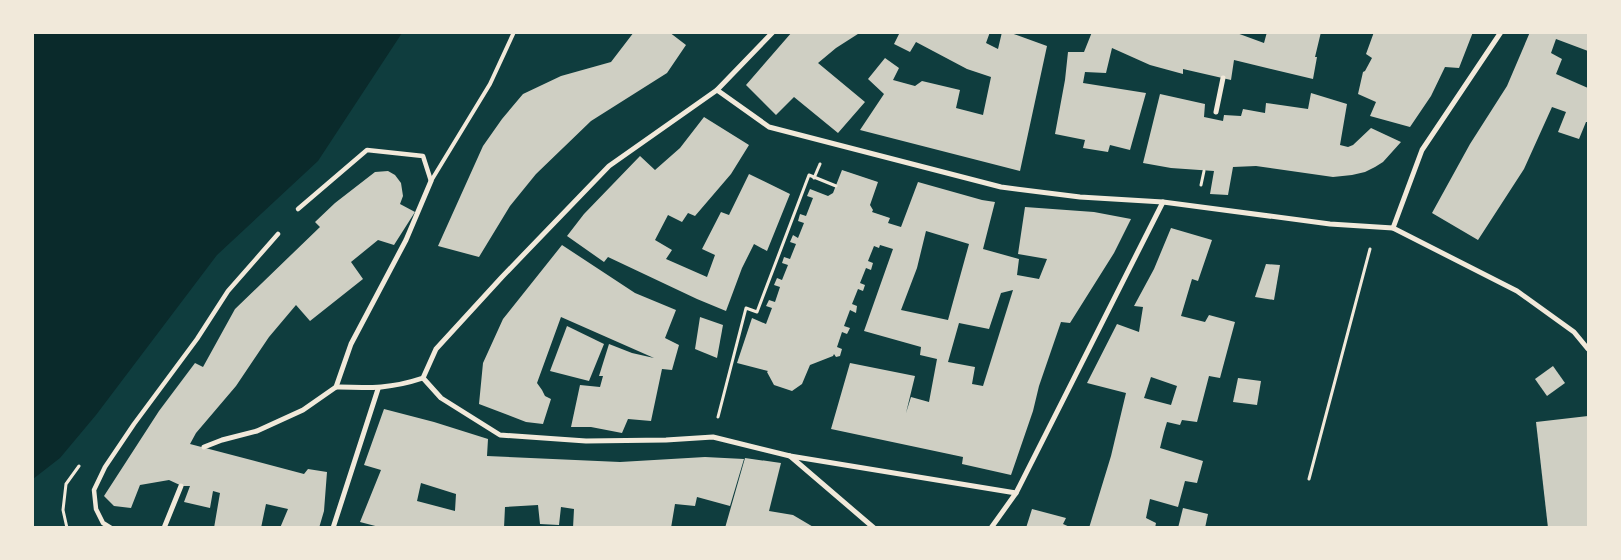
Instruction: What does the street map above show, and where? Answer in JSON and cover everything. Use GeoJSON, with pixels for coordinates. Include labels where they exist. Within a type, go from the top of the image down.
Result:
{"type":"FeatureCollection","features":[{"type":"Feature","properties":{"kind":"street"},"geometry":{"type":"LineString","coordinates":[[336,387],[378,389],[406,384],[423,378],[436,349],[502,277],[609,166],[717,90],[773,32]]}},
{"type":"Feature","properties":{"kind":"street"},"geometry":{"type":"LineString","coordinates":[[1392,228],[1422,150],[1501,32]]}},
{"type":"Feature","properties":{"kind":"street"},"geometry":{"type":"LineString","coordinates":[[1216,112],[1223,78]]}},
{"type":"Feature","properties":{"kind":"street"},"geometry":{"type":"LineString","coordinates":[[717,90],[769,128],[1001,187],[1080,197],[1163,202],[1330,224],[1392,228],[1517,291],[1574,332],[1588,349]]}},
{"type":"Feature","properties":{"kind":"street"},"geometry":{"type":"LineString","coordinates":[[204,447],[257,431],[303,410],[336,387],[351,344],[406,240],[431,181],[423,156],[367,150],[298,209]]}},
{"type":"Feature","properties":{"kind":"street"},"geometry":{"type":"LineString","coordinates":[[991,528],[1016,493],[1163,202]]}},
{"type":"Feature","properties":{"kind":"street"},"geometry":{"type":"LineString","coordinates":[[111,528],[103,523],[96,509],[94,490],[105,467],[134,424],[197,339],[228,291],[278,234]]}},
{"type":"Feature","properties":{"kind":"street"},"geometry":{"type":"LineString","coordinates":[[423,378],[441,398],[500,435],[586,441],[666,440],[713,437],[790,456],[1016,493]]}},
{"type":"Feature","properties":{"kind":"street"},"geometry":{"type":"LineString","coordinates":[[333,528],[378,389]]}},
{"type":"Feature","properties":{"kind":"street"},"geometry":{"type":"LineString","coordinates":[[790,456],[874,528]]}},
{"type":"Feature","properties":{"kind":"street"},"geometry":{"type":"LineString","coordinates":[[164,528],[181,486]]}},
{"type":"Feature","properties":{"kind":"lane"},"geometry":{"type":"LineString","coordinates":[[431,181],[490,84],[514,32]]}},
{"type":"Feature","properties":{"kind":"path"},"geometry":{"type":"LineString","coordinates":[[713,437],[746,308],[757,312],[809,176],[836,186]]}},
{"type":"Feature","properties":{"kind":"path"},"geometry":{"type":"LineString","coordinates":[[1309,479],[1377,227]]}},
{"type":"Feature","properties":{"kind":"water"},"geometry":{"type":"Polygon","coordinates":[[[33,32],[402,33],[318,161],[217,255],[96,415],[60,458],[33,479],[33,32]]]}},
{"type":"Feature","properties":{"kind":"building"},"geometry":{"type":"Polygon","coordinates":[[[634,32],[669,32],[686,45],[667,73],[591,121],[536,174],[510,206],[479,257],[438,246],[483,146],[523,94],[561,76],[611,62],[634,32]]]}},
{"type":"Feature","properties":{"kind":"building"},"geometry":{"type":"Polygon","coordinates":[[[792,32],[861,32],[836,48],[818,63],[865,102],[838,133],[794,97],[776,115],[746,85],[792,32]]]}},
{"type":"Feature","properties":{"kind":"building"},"geometry":{"type":"Polygon","coordinates":[[[900,32],[990,32],[986,43],[998,49],[1002,32],[1008,32],[1047,46],[1020,171],[860,130],[884,94],[868,79],[885,58],[899,68],[893,80],[915,86],[922,81],[960,90],[956,108],[983,115],[991,77],[967,69],[916,42],[910,52],[894,44],[900,32]]]}},
{"type":"Feature","properties":{"kind":"building"},"geometry":{"type":"Polygon","coordinates":[[[1092,32],[1234,32],[1264,43],[1267,32],[1321,32],[1315,57],[1317,57],[1313,79],[1234,60],[1231,80],[1183,69],[1183,74],[1150,65],[1112,48],[1106,73],[1085,72],[1083,83],[1146,93],[1130,150],[1110,145],[1108,152],[1083,148],[1085,140],[1055,134],[1068,52],[1084,52],[1092,32]]]}},
{"type":"Feature","properties":{"kind":"building"},"geometry":{"type":"Polygon","coordinates":[[[1374,32],[1473,32],[1459,68],[1445,67],[1431,96],[1410,127],[1370,116],[1376,102],[1358,94],[1363,72],[1372,58],[1366,54],[1374,32]]]}},
{"type":"Feature","properties":{"kind":"building"},"geometry":{"type":"Polygon","coordinates":[[[1530,32],[1588,32],[1588,51],[1556,39],[1551,53],[1562,59],[1556,74],[1588,88],[1588,122],[1586,122],[1579,139],[1558,132],[1566,112],[1552,107],[1524,169],[1478,240],[1432,213],[1470,144],[1507,86],[1530,32]]]}},
{"type":"Feature","properties":{"kind":"building"},"geometry":{"type":"Polygon","coordinates":[[[1311,93],[1347,104],[1340,145],[1348,147],[1353,145],[1371,128],[1401,142],[1383,162],[1365,172],[1352,175],[1333,177],[1256,166],[1233,167],[1228,195],[1210,194],[1214,171],[1171,168],[1143,163],[1160,94],[1205,104],[1204,117],[1223,121],[1224,115],[1241,116],[1243,109],[1265,113],[1266,103],[1308,109],[1311,93]]]}},
{"type":"Feature","properties":{"kind":"building"},"geometry":{"type":"Polygon","coordinates":[[[704,117],[749,145],[731,174],[695,216],[688,213],[682,222],[668,215],[655,240],[672,250],[666,259],[707,277],[715,255],[702,249],[721,212],[729,215],[749,174],[790,194],[767,251],[754,244],[742,268],[726,311],[608,257],[604,262],[567,236],[584,214],[640,156],[655,170],[680,148],[704,117]]]}},
{"type":"Feature","properties":{"kind":"building"},"geometry":{"type":"Polygon","coordinates":[[[842,170],[878,182],[870,205],[873,210],[872,212],[890,218],[888,223],[901,227],[918,182],[995,202],[983,249],[1019,259],[1017,275],[1039,279],[1047,259],[1018,254],[1025,207],[1094,212],[1131,219],[1114,253],[1070,323],[1061,322],[1011,475],[962,464],[963,457],[831,429],[850,363],[915,376],[906,413],[911,397],[929,402],[937,359],[920,355],[921,347],[864,331],[893,249],[880,245],[879,248],[874,246],[868,261],[873,263],[871,270],[866,268],[860,283],[865,285],[863,291],[858,289],[852,304],[857,306],[856,313],[850,310],[844,326],[850,328],[847,334],[842,332],[837,347],[842,349],[840,356],[836,357],[834,354],[810,365],[802,384],[792,391],[774,385],[768,371],[737,363],[752,318],[766,324],[772,308],[766,306],[769,300],[775,302],[780,287],[774,285],[777,278],[782,280],[788,265],[782,263],[784,257],[790,259],[796,244],[790,242],[793,235],[798,238],[804,223],[798,221],[800,214],[806,216],[813,198],[807,196],[810,189],[828,196],[833,193],[842,170]],[[926,231],[917,268],[901,310],[948,320],[969,244],[926,231]],[[1013,290],[1001,293],[989,329],[959,323],[948,362],[975,367],[972,384],[983,386],[1013,290]]]}},
{"type":"Feature","properties":{"kind":"building"},"geometry":{"type":"Polygon","coordinates":[[[388,171],[395,175],[401,183],[403,196],[400,204],[415,212],[394,245],[378,240],[351,262],[363,279],[310,321],[296,305],[269,337],[236,386],[196,433],[190,444],[304,474],[308,469],[327,472],[324,511],[319,528],[280,528],[288,509],[266,504],[261,528],[214,528],[220,493],[213,491],[210,508],[184,502],[190,486],[182,486],[169,480],[140,485],[131,508],[114,506],[104,496],[159,411],[195,363],[203,367],[235,309],[320,227],[315,222],[335,203],[375,172],[388,171]]]}},
{"type":"Feature","properties":{"kind":"building"},"geometry":{"type":"Polygon","coordinates":[[[1171,228],[1212,240],[1198,281],[1192,279],[1181,316],[1205,322],[1209,315],[1235,322],[1220,378],[1209,376],[1197,422],[1182,420],[1180,425],[1167,422],[1160,448],[1203,461],[1197,483],[1185,481],[1178,507],[1150,499],[1146,518],[1156,523],[1155,528],[1089,528],[1111,456],[1126,393],[1087,383],[1117,324],[1139,332],[1143,307],[1134,306],[1154,269],[1171,228]],[[1151,377],[1144,398],[1171,405],[1177,386],[1151,377]]]}},
{"type":"Feature","properties":{"kind":"building"},"geometry":{"type":"Polygon","coordinates":[[[562,245],[635,293],[676,310],[665,338],[679,345],[672,370],[662,369],[651,421],[628,419],[622,433],[591,427],[571,427],[580,385],[600,387],[603,376],[599,376],[609,344],[632,353],[654,358],[561,317],[537,383],[545,396],[551,399],[543,424],[526,422],[479,404],[483,363],[503,319],[562,245]]]}},
{"type":"Feature","properties":{"kind":"building"},"geometry":{"type":"Polygon","coordinates":[[[1266,264],[1280,265],[1274,300],[1255,297],[1266,264]]]}},
{"type":"Feature","properties":{"kind":"building"},"geometry":{"type":"Polygon","coordinates":[[[700,317],[723,325],[717,358],[695,349],[700,317]]]}},
{"type":"Feature","properties":{"kind":"building"},"geometry":{"type":"Polygon","coordinates":[[[567,326],[604,344],[589,381],[550,371],[567,326]]]}},
{"type":"Feature","properties":{"kind":"building"},"geometry":{"type":"Polygon","coordinates":[[[1553,366],[1565,383],[1547,396],[1535,379],[1553,366]]]}},
{"type":"Feature","properties":{"kind":"building"},"geometry":{"type":"Polygon","coordinates":[[[1238,378],[1261,381],[1257,405],[1233,402],[1238,378]]]}},
{"type":"Feature","properties":{"kind":"building"},"geometry":{"type":"Polygon","coordinates":[[[384,409],[488,439],[487,456],[620,462],[705,457],[744,459],[730,506],[697,497],[695,506],[675,504],[671,528],[573,528],[574,509],[561,507],[559,525],[540,524],[538,505],[505,507],[504,528],[383,528],[360,522],[381,470],[364,465],[384,409]],[[421,483],[417,501],[455,511],[456,494],[421,483]]]}},
{"type":"Feature","properties":{"kind":"building"},"geometry":{"type":"Polygon","coordinates":[[[1588,416],[1588,528],[1548,528],[1536,422],[1588,416]]]}},
{"type":"Feature","properties":{"kind":"building"},"geometry":{"type":"Polygon","coordinates":[[[745,458],[781,463],[769,511],[793,515],[815,528],[725,528],[745,458]]]}},
{"type":"Feature","properties":{"kind":"building"},"geometry":{"type":"Polygon","coordinates":[[[1183,508],[1208,514],[1205,528],[1178,528],[1183,508]]]}},
{"type":"Feature","properties":{"kind":"building"},"geometry":{"type":"Polygon","coordinates":[[[1032,509],[1066,518],[1063,524],[1072,528],[1026,528],[1032,509]]]}}]}
